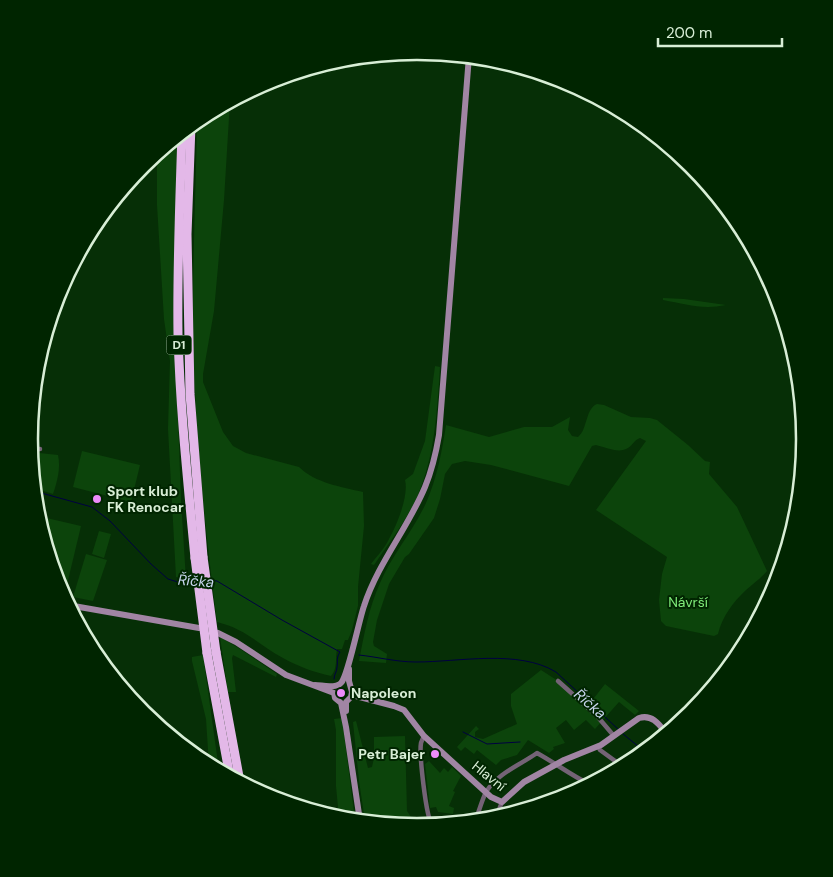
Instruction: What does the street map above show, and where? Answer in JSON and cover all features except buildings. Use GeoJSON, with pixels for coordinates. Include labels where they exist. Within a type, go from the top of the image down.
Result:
{"type":"FeatureCollection","features":[{"type":"Feature","properties":{"kind":"highway","name":"D1"},"geometry":{"type":"LineString","coordinates":[[191,135],[187,234],[190,394],[199,558]]}},
{"type":"Feature","properties":{"kind":"highway","name":"D1"},"geometry":{"type":"LineString","coordinates":[[182,142],[178,234],[178,335],[185,460],[212,653],[238,772]]}},
{"type":"Feature","properties":{"kind":"highway","name":"D1"},"geometry":{"type":"LineString","coordinates":[[212,653],[212,683],[228,768]]}},
{"type":"Feature","properties":{"kind":"highway"},"geometry":{"type":"LineString","coordinates":[[212,683],[224,765]]}},
{"type":"Feature","properties":{"kind":"main road"},"geometry":{"type":"LineString","coordinates":[[334,693],[349,662],[360,618],[371,585],[425,488],[437,446],[468,63]]}},
{"type":"Feature","properties":{"kind":"main road"},"geometry":{"type":"LineString","coordinates":[[78,607],[199,628]]}},
{"type":"Feature","properties":{"kind":"main road"},"geometry":{"type":"LineString","coordinates":[[218,633],[236,642],[278,671],[334,693],[340,701],[346,727],[359,813]]}},
{"type":"Feature","properties":{"kind":"main road"},"geometry":{"type":"LineString","coordinates":[[346,727],[346,705],[352,692],[349,685],[349,662]]}},
{"type":"Feature","properties":{"kind":"main road"},"geometry":{"type":"LineString","coordinates":[[315,685],[349,685]]}},
{"type":"Feature","properties":{"kind":"main road"},"geometry":{"type":"LineString","coordinates":[[340,701],[350,698]]}},
{"type":"Feature","properties":{"kind":"main road","name":"Hlavní"},"geometry":{"type":"LineString","coordinates":[[350,698],[394,706],[404,710],[424,736],[486,792],[502,802],[524,782],[556,764],[598,746],[637,719],[644,717],[655,720],[661,727]]}},
{"type":"Feature","properties":{"kind":"street"},"geometry":{"type":"LineString","coordinates":[[558,681],[597,716],[614,736]]}},
{"type":"Feature","properties":{"kind":"street"},"geometry":{"type":"LineString","coordinates":[[424,736],[421,744],[428,818]]}},
{"type":"Feature","properties":{"kind":"street"},"geometry":{"type":"LineString","coordinates":[[598,746],[600,750],[615,761]]}},
{"type":"Feature","properties":{"kind":"street"},"geometry":{"type":"LineString","coordinates":[[479,812],[486,792],[507,770],[519,766],[537,754],[581,780]]}},
{"type":"Feature","properties":{"kind":"street"},"geometry":{"type":"LineString","coordinates":[[500,808],[502,802]]}},
{"type":"Feature","properties":{"kind":"green space"},"geometry":{"type":"Polygon","coordinates":[[[230,109],[214,311],[203,382],[223,432],[233,446],[246,453],[299,467],[313,477],[329,484],[363,492],[364,526],[358,606],[348,640],[345,640],[342,649],[337,649],[335,667],[331,676],[295,664],[274,653],[244,633],[217,622],[197,429],[193,352],[197,130],[230,109]]]}},
{"type":"Feature","properties":{"kind":"green space"},"geometry":{"type":"Polygon","coordinates":[[[178,145],[174,313],[186,580],[176,577],[168,429],[170,361],[164,319],[157,205],[157,163],[178,145]]]}},
{"type":"Feature","properties":{"kind":"green space"},"geometry":{"type":"Polygon","coordinates":[[[663,298],[726,305],[694,306],[663,300],[663,298]]]}},
{"type":"Feature","properties":{"kind":"green space"},"geometry":{"type":"Polygon","coordinates":[[[435,366],[440,367],[436,417],[428,466],[417,497],[408,515],[374,565],[371,564],[385,546],[402,510],[406,486],[405,480],[413,474],[425,441],[435,366]]]}},
{"type":"Feature","properties":{"kind":"green space","name":"Návrší"},"geometry":{"type":"Polygon","coordinates":[[[597,404],[604,405],[631,417],[657,420],[705,461],[710,462],[709,474],[737,507],[767,571],[732,605],[722,622],[718,634],[714,636],[666,626],[661,621],[659,600],[662,574],[667,557],[596,510],[646,441],[640,438],[624,450],[592,446],[569,486],[491,465],[465,461],[452,464],[445,474],[434,518],[405,557],[389,584],[377,620],[373,642],[374,646],[387,654],[386,663],[359,661],[376,592],[390,563],[421,513],[430,494],[439,464],[446,425],[489,437],[524,427],[552,427],[570,417],[568,430],[572,436],[578,437],[584,429],[590,410],[597,404]]]}},
{"type":"Feature","properties":{"kind":"green space"},"geometry":{"type":"Polygon","coordinates":[[[82,451],[140,465],[131,502],[73,487],[82,451]]]}},
{"type":"Feature","properties":{"kind":"green space"},"geometry":{"type":"Polygon","coordinates":[[[38,453],[58,455],[59,470],[53,494],[41,490],[38,453]]]}},
{"type":"Feature","properties":{"kind":"green space"},"geometry":{"type":"Polygon","coordinates":[[[46,518],[81,526],[67,586],[50,537],[46,518]]]}},
{"type":"Feature","properties":{"kind":"green space"},"geometry":{"type":"Polygon","coordinates":[[[99,531],[111,534],[104,558],[92,554],[99,531]]]}},
{"type":"Feature","properties":{"kind":"green space"},"geometry":{"type":"Polygon","coordinates":[[[86,554],[107,560],[93,601],[73,597],[86,554]]]}},
{"type":"Feature","properties":{"kind":"green space"},"geometry":{"type":"Polygon","coordinates":[[[220,637],[277,674],[276,677],[233,655],[236,692],[228,692],[220,637]]]}},
{"type":"Feature","properties":{"kind":"green space"},"geometry":{"type":"Polygon","coordinates":[[[203,655],[218,761],[208,755],[206,719],[192,657],[203,655]]]}},
{"type":"Feature","properties":{"kind":"green space"},"geometry":{"type":"Polygon","coordinates":[[[541,670],[555,679],[587,707],[605,684],[639,711],[635,715],[619,702],[595,729],[586,720],[574,730],[566,720],[556,728],[565,743],[553,747],[554,749],[549,753],[528,740],[517,755],[501,760],[496,765],[477,750],[474,754],[465,747],[461,751],[457,747],[476,726],[479,729],[475,732],[475,737],[483,739],[517,724],[511,706],[511,694],[541,670]]]}},
{"type":"Feature","properties":{"kind":"green space"},"geometry":{"type":"Polygon","coordinates":[[[342,718],[354,812],[338,809],[334,719],[342,718]]]}},
{"type":"Feature","properties":{"kind":"green space"},"geometry":{"type":"Polygon","coordinates":[[[356,721],[368,768],[372,767],[374,758],[374,737],[405,736],[407,811],[412,818],[364,813],[353,722],[356,721]]]}},
{"type":"Feature","properties":{"kind":"green space"},"geometry":{"type":"Polygon","coordinates":[[[429,761],[440,773],[444,768],[448,772],[452,767],[461,776],[453,791],[455,792],[449,806],[454,808],[453,814],[438,812],[436,807],[430,808],[425,764],[429,761]]]}},
{"type":"Feature","properties":{"kind":"waterway","name":"Říčka"},"geometry":{"type":"LineString","coordinates":[[42,493],[92,507],[110,521],[168,579],[181,583],[193,583]]}},
{"type":"Feature","properties":{"kind":"waterway","name":"Říčka"},"geometry":{"type":"LineString","coordinates":[[209,580],[217,581],[340,652],[334,679]]}},
{"type":"Feature","properties":{"kind":"waterway","name":"Říčka"},"geometry":{"type":"LineString","coordinates":[[359,655],[416,662],[488,658],[524,661],[541,665],[556,672],[618,729]]}},
{"type":"Feature","properties":{"kind":"waterway"},"geometry":{"type":"LineString","coordinates":[[463,732],[487,744],[520,742]]}},
{"type":"Feature","properties":{"kind":"waterway","name":"Říčka"},"geometry":{"type":"LineString","coordinates":[[623,734],[638,746]]}},
{"type":"Feature","properties":{"kind":"place","name":"Sport klub FK Renocar"},"geometry":{"type":"Point","coordinates":[97,499]}},
{"type":"Feature","properties":{"kind":"place","name":"Napoleon"},"geometry":{"type":"Point","coordinates":[341,693]}},
{"type":"Feature","properties":{"kind":"place","name":"Petr Bajer"},"geometry":{"type":"Point","coordinates":[435,754]}}]}
